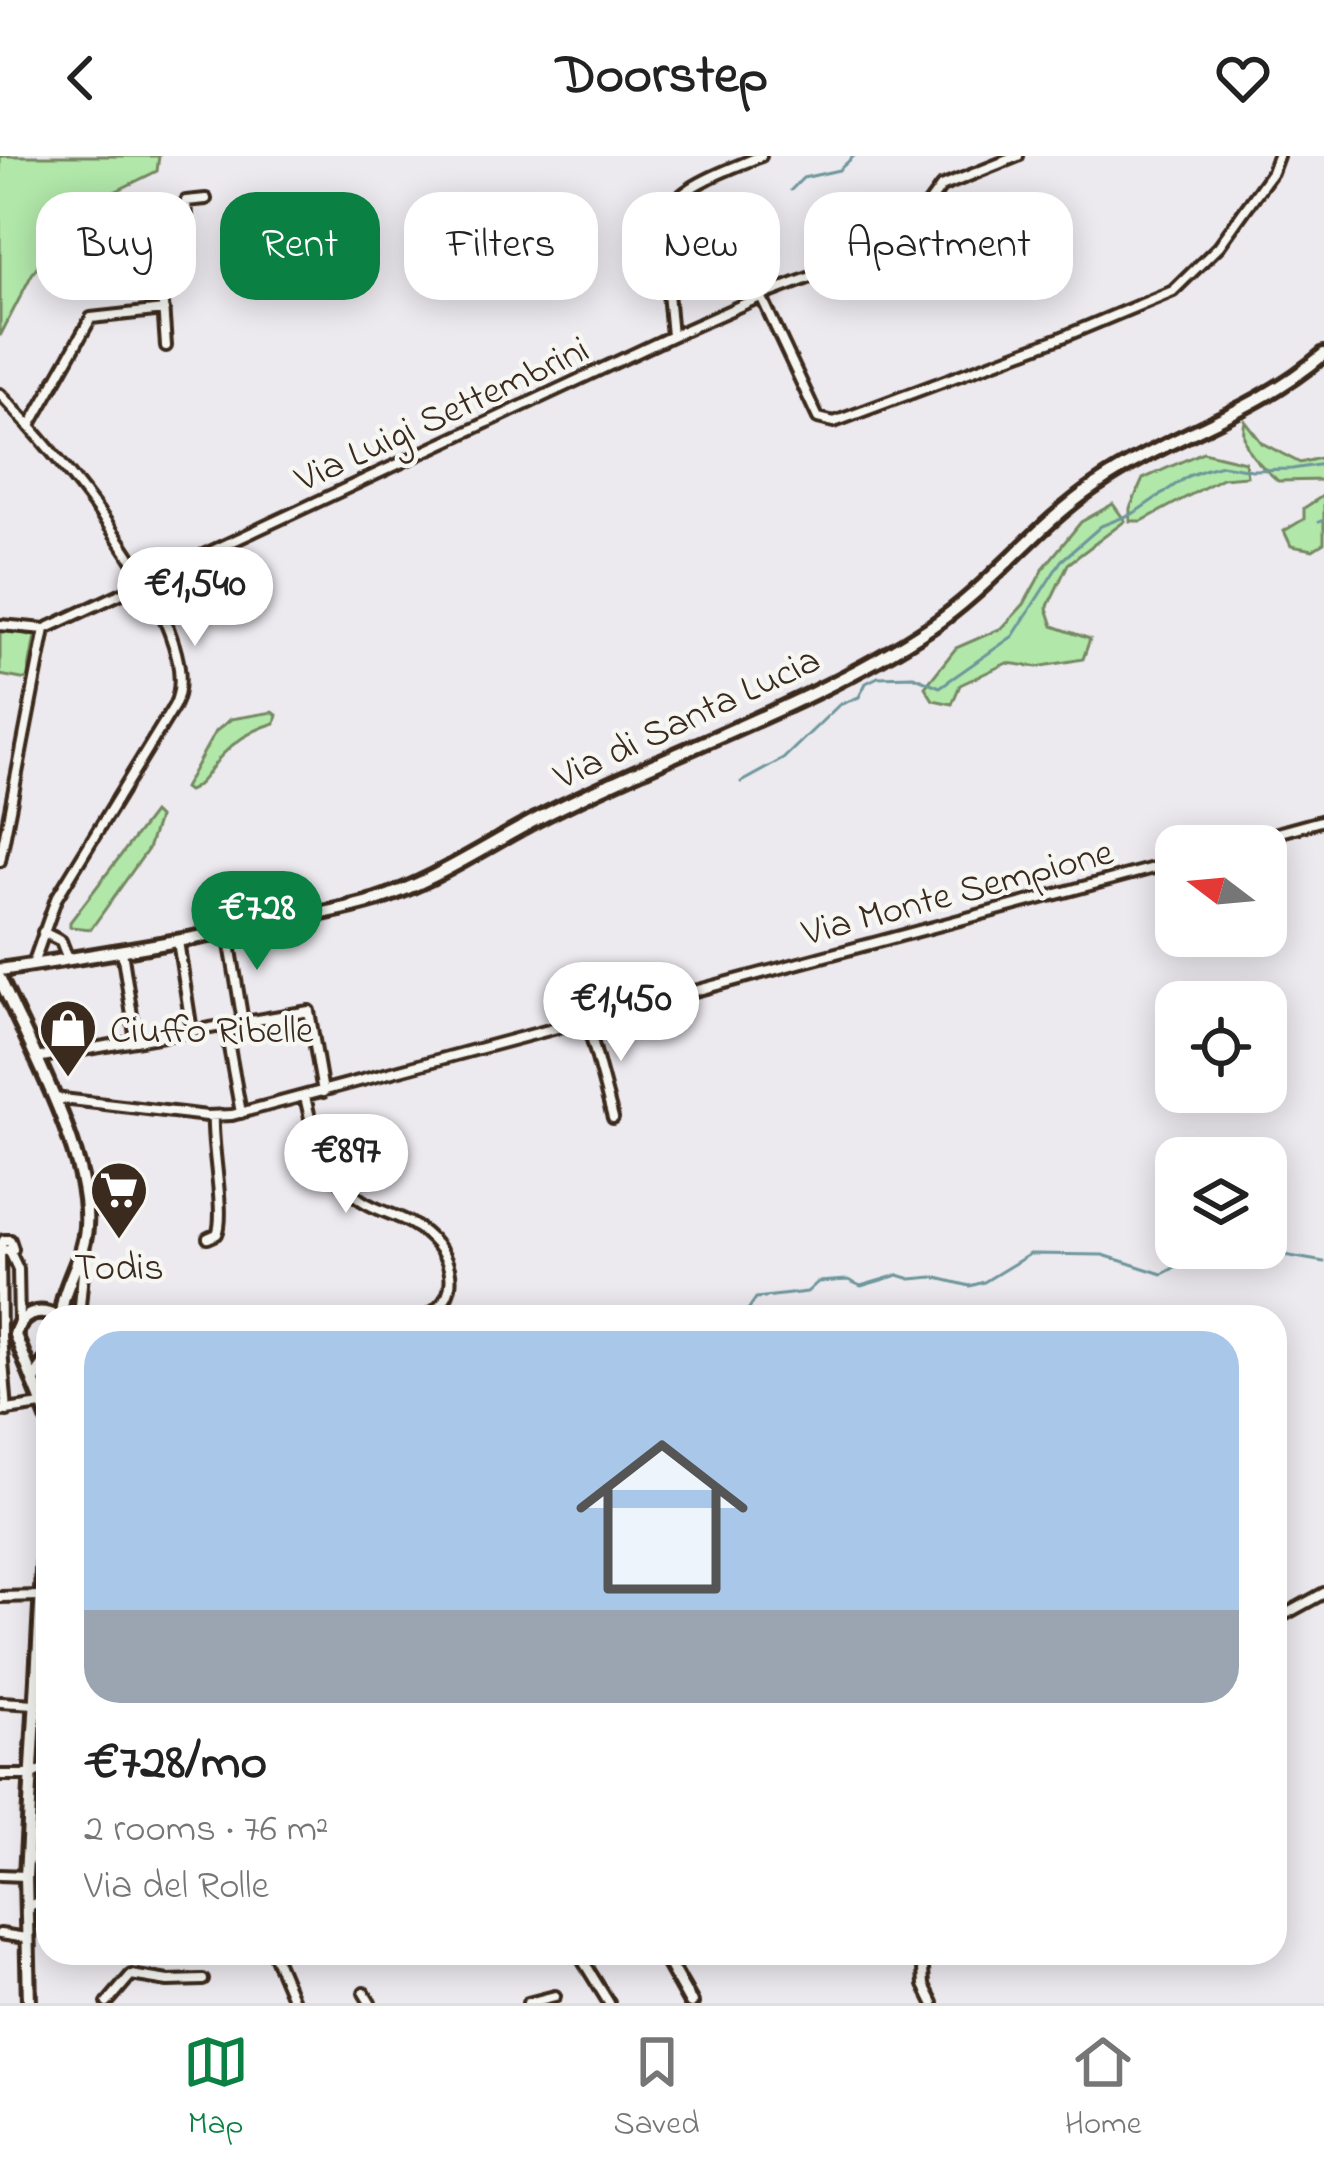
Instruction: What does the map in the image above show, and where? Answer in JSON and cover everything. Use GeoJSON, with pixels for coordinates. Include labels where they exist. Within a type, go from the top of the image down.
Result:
{"type":"FeatureCollection","features":[{"type":"Feature","properties":{"kind":"street"},"geometry":{"type":"LineString","coordinates":[[672,336],[662,227],[665,211],[685,193],[760,156]]}},
{"type":"Feature","properties":{"kind":"street","name":"Via Luigi Settembrini"},"geometry":{"type":"LineString","coordinates":[[780,289],[890,247],[906,236],[938,190],[1018,156]]}},
{"type":"Feature","properties":{"kind":"street"},"geometry":{"type":"LineString","coordinates":[[763,300],[818,418],[832,422],[1166,296],[1189,280],[1219,246],[1272,172],[1278,156]]}},
{"type":"Feature","properties":{"kind":"street"},"geometry":{"type":"LineString","coordinates":[[166,346],[157,221],[187,216],[185,201],[206,199]]}},
{"type":"Feature","properties":{"kind":"street","name":"Via Luigi Settembrini"},"geometry":{"type":"LineString","coordinates":[[0,625],[45,629],[752,300]]}},
{"type":"Feature","properties":{"kind":"street"},"geometry":{"type":"LineString","coordinates":[[29,426],[91,318],[164,310]]}},
{"type":"Feature","properties":{"kind":"street","name":"Via di Santa Lucia"},"geometry":{"type":"LineString","coordinates":[[0,974],[333,911],[404,889],[555,810],[871,662],[963,604],[1041,528],[1094,486],[1154,451],[1256,403],[1324,354]]}},
{"type":"Feature","properties":{"kind":"street"},"geometry":{"type":"LineString","coordinates":[[0,394],[98,511],[147,583],[178,663],[181,691],[59,894],[32,965]]}},
{"type":"Feature","properties":{"kind":"street"},"geometry":{"type":"LineString","coordinates":[[0,861],[45,629]]}},
{"type":"Feature","properties":{"kind":"street"},"geometry":{"type":"LineString","coordinates":[[1287,830],[1324,820]]}},
{"type":"Feature","properties":{"kind":"street","name":"Via Monte Sempione"},"geometry":{"type":"LineString","coordinates":[[53,1098],[213,1117],[241,1113],[1155,868]]}},
{"type":"Feature","properties":{"kind":"street"},"geometry":{"type":"LineString","coordinates":[[43,932],[61,941],[68,960]]}},
{"type":"Feature","properties":{"kind":"street"},"geometry":{"type":"LineString","coordinates":[[228,932],[243,1022]]}},
{"type":"Feature","properties":{"kind":"street"},"geometry":{"type":"LineString","coordinates":[[178,941],[192,1031]]}},
{"type":"Feature","properties":{"kind":"street"},"geometry":{"type":"LineString","coordinates":[[122,951],[136,1041]]}},
{"type":"Feature","properties":{"kind":"street"},"geometry":{"type":"LineString","coordinates":[[0,974],[53,1098],[85,1193],[86,1226],[79,1261],[61,1305]]}},
{"type":"Feature","properties":{"kind":"street"},"geometry":{"type":"LineString","coordinates":[[35,1058],[309,1011],[323,1092]]}},
{"type":"Feature","properties":{"kind":"street"},"geometry":{"type":"LineString","coordinates":[[587,1021],[613,1118]]}},
{"type":"Feature","properties":{"kind":"street"},"geometry":{"type":"LineString","coordinates":[[225,1025],[241,1113]]}},
{"type":"Feature","properties":{"kind":"street"},"geometry":{"type":"LineString","coordinates":[[304,1097],[319,1150],[334,1174],[360,1199],[420,1229],[449,1262],[453,1280],[441,1305]]}},
{"type":"Feature","properties":{"kind":"street"},"geometry":{"type":"LineString","coordinates":[[208,1238],[221,1225],[213,1117]]}},
{"type":"Feature","properties":{"kind":"street"},"geometry":{"type":"LineString","coordinates":[[4,1246],[18,1269],[21,1294],[15,1341],[36,1389]]}},
{"type":"Feature","properties":{"kind":"street"},"geometry":{"type":"LineString","coordinates":[[4,1246],[4,1411],[36,1406]]}},
{"type":"Feature","properties":{"kind":"street"},"geometry":{"type":"LineString","coordinates":[[79,1261],[83,1270],[80,1305]]}},
{"type":"Feature","properties":{"kind":"street"},"geometry":{"type":"LineString","coordinates":[[48,1305],[65,1290]]}},
{"type":"Feature","properties":{"kind":"street"},"geometry":{"type":"LineString","coordinates":[[21,1294],[27,1306],[36,1310]]}},
{"type":"Feature","properties":{"kind":"street"},"geometry":{"type":"LineString","coordinates":[[19,1323],[36,1314]]}},
{"type":"Feature","properties":{"kind":"street"},"geometry":{"type":"LineString","coordinates":[[25,1358],[36,1360]]}},
{"type":"Feature","properties":{"kind":"street"},"geometry":{"type":"LineString","coordinates":[[33,1384],[36,1379]]}},
{"type":"Feature","properties":{"kind":"street"},"geometry":{"type":"LineString","coordinates":[[1287,1613],[1324,1593]]}},
{"type":"Feature","properties":{"kind":"street"},"geometry":{"type":"LineString","coordinates":[[0,1597],[36,1596]]}},
{"type":"Feature","properties":{"kind":"street"},"geometry":{"type":"LineString","coordinates":[[29,2003],[26,1876],[36,1682]]}},
{"type":"Feature","properties":{"kind":"street"},"geometry":{"type":"LineString","coordinates":[[0,1702],[35,1704]]}},
{"type":"Feature","properties":{"kind":"street"},"geometry":{"type":"LineString","coordinates":[[0,1775],[36,1773]]}},
{"type":"Feature","properties":{"kind":"street"},"geometry":{"type":"LineString","coordinates":[[27,1860],[36,1856]]}},
{"type":"Feature","properties":{"kind":"street"},"geometry":{"type":"LineString","coordinates":[[0,1875],[26,1876]]}},
{"type":"Feature","properties":{"kind":"street"},"geometry":{"type":"LineString","coordinates":[[26,1907],[36,1903]]}},
{"type":"Feature","properties":{"kind":"street"},"geometry":{"type":"LineString","coordinates":[[0,1934],[26,1939]]}},
{"type":"Feature","properties":{"kind":"street"},"geometry":{"type":"LineString","coordinates":[[278,1965],[294,2003]]}},
{"type":"Feature","properties":{"kind":"street"},"geometry":{"type":"LineString","coordinates":[[585,1965],[609,2003]]}},
{"type":"Feature","properties":{"kind":"street"},"geometry":{"type":"LineString","coordinates":[[670,1965],[691,2003]]}},
{"type":"Feature","properties":{"kind":"street"},"geometry":{"type":"LineString","coordinates":[[923,1965],[924,1984],[933,2003]]}},
{"type":"Feature","properties":{"kind":"street"},"geometry":{"type":"LineString","coordinates":[[106,2003],[130,1975],[203,1980]]}},
{"type":"Feature","properties":{"kind":"street"},"geometry":{"type":"LineString","coordinates":[[364,1993],[370,2003]]}},
{"type":"Feature","properties":{"kind":"street"},"geometry":{"type":"LineString","coordinates":[[528,2003],[555,1996]]}},
{"type":"Feature","properties":{"kind":"green space"},"geometry":{"type":"Polygon","coordinates":[[[0,156],[159,156],[157,171],[114,192],[36,192],[36,268],[0,336],[0,156]]]}},
{"type":"Feature","properties":{"kind":"green space"},"geometry":{"type":"Polygon","coordinates":[[[1245,421],[1262,443],[1300,463],[1324,457],[1324,480],[1278,481],[1247,448],[1245,421]]]}},
{"type":"Feature","properties":{"kind":"green space"},"geometry":{"type":"Polygon","coordinates":[[[1203,452],[1245,462],[1247,476],[1222,478],[1142,521],[1130,521],[1130,508],[1143,479],[1203,452]]]}},
{"type":"Feature","properties":{"kind":"green space"},"geometry":{"type":"Polygon","coordinates":[[[1324,495],[1324,543],[1313,550],[1291,546],[1284,531],[1304,519],[1304,508],[1324,495]]]}},
{"type":"Feature","properties":{"kind":"green space"},"geometry":{"type":"Polygon","coordinates":[[[1113,504],[1125,521],[1068,564],[1047,608],[1053,626],[1090,639],[1083,659],[1037,667],[1007,663],[960,685],[952,704],[933,700],[925,687],[956,648],[1002,628],[1081,522],[1113,504]]]}},
{"type":"Feature","properties":{"kind":"green space"},"geometry":{"type":"Polygon","coordinates":[[[0,629],[35,636],[27,680],[0,675],[0,629]]]}},
{"type":"Feature","properties":{"kind":"green space"},"geometry":{"type":"Polygon","coordinates":[[[273,712],[275,723],[240,739],[198,785],[188,791],[184,788],[215,732],[231,719],[273,712]]]}},
{"type":"Feature","properties":{"kind":"green space"},"geometry":{"type":"Polygon","coordinates":[[[153,813],[158,818],[148,849],[91,929],[70,927],[70,922],[153,813]]]}},
{"type":"Feature","properties":{"kind":"waterway"},"geometry":{"type":"LineString","coordinates":[[791,190],[803,178],[839,170],[854,156]]}},
{"type":"Feature","properties":{"kind":"waterway"},"geometry":{"type":"LineString","coordinates":[[741,782],[783,759],[839,705],[859,697],[866,683],[878,677],[913,676],[940,687],[1013,636],[1061,561],[1101,526],[1134,513],[1188,476],[1222,465],[1252,470],[1324,464]]}},
{"type":"Feature","properties":{"kind":"waterway"},"geometry":{"type":"LineString","coordinates":[[1319,522],[1324,520]]}},
{"type":"Feature","properties":{"kind":"waterway"},"geometry":{"type":"LineString","coordinates":[[751,1305],[756,1298],[807,1292],[818,1282],[848,1280],[861,1286],[898,1275],[970,1286],[1030,1254],[1103,1255],[1162,1274],[1201,1255],[1225,1263],[1284,1255],[1324,1262]]}},
{"type":"Feature","properties":{"kind":"place","name":"Ciuffo Ribelle"},"geometry":{"type":"Point","coordinates":[68,1079]}},
{"type":"Feature","properties":{"kind":"place","name":"Todis"},"geometry":{"type":"Point","coordinates":[119,1241]}}]}
